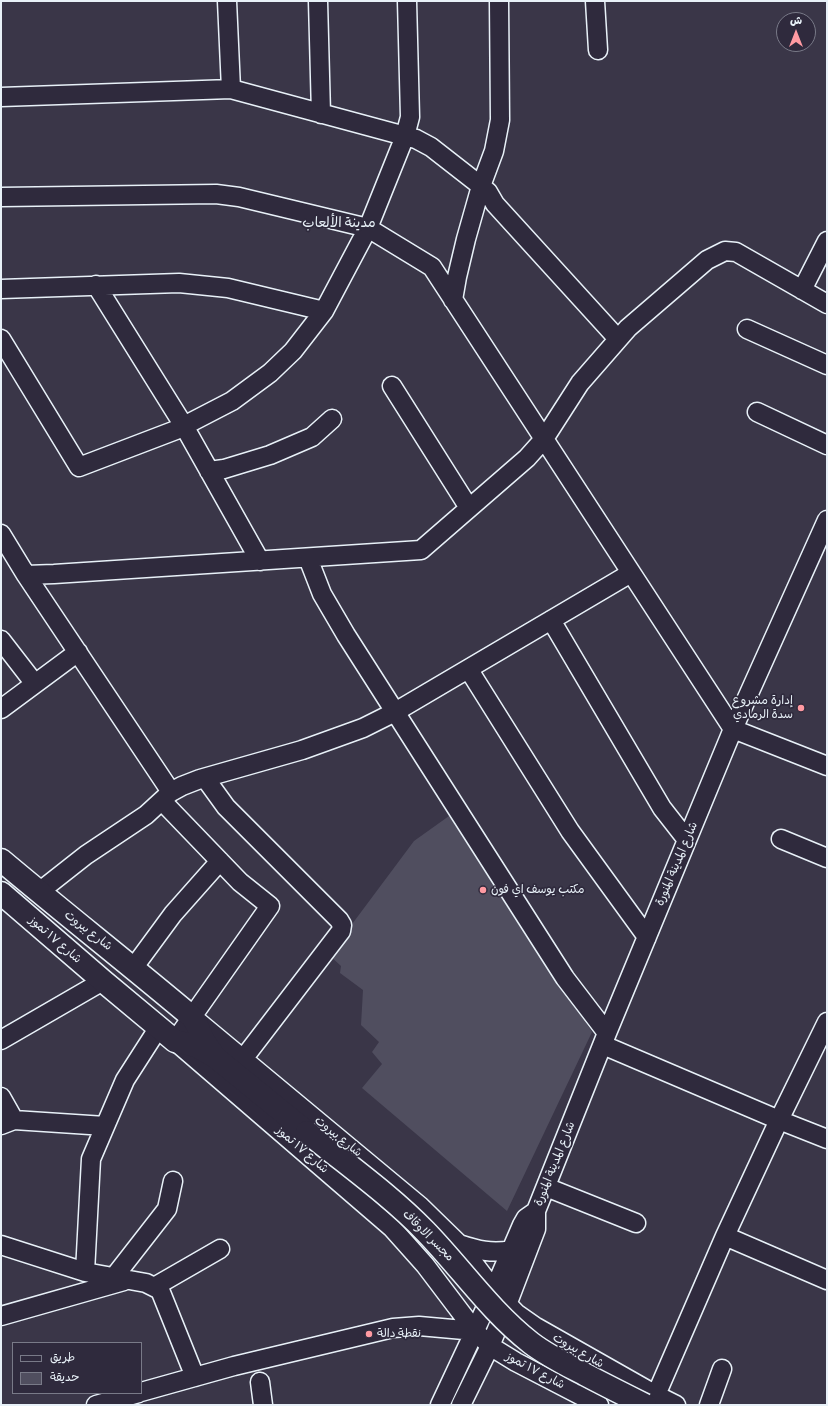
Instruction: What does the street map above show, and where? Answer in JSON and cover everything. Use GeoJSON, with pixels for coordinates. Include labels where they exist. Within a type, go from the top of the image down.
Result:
{"type":"FeatureCollection","features":[{"type":"Feature","properties":{"kind":"main road","name":"شارع بيروت"},"geometry":{"type":"LineString","coordinates":[[1,860],[192,1017]]}},
{"type":"Feature","properties":{"kind":"main road","name":"شارع ١٧ تموز"},"geometry":{"type":"LineString","coordinates":[[1,893],[102,981],[167,1034]]}},
{"type":"Feature","properties":{"kind":"main road","name":"مجسر الاوقاف"},"geometry":{"type":"LineString","coordinates":[[192,1017],[214,1057]]}},
{"type":"Feature","properties":{"kind":"main road","name":"مجسر الاوقاف"},"geometry":{"type":"LineString","coordinates":[[167,1034],[196,1046],[214,1057],[383,1194],[423,1229],[448,1255],[494,1309],[519,1333],[538,1348],[562,1363],[650,1400]]}},
{"type":"Feature","properties":{"kind":"street"},"geometry":{"type":"LineString","coordinates":[[227,1],[231,89]]}},
{"type":"Feature","properties":{"kind":"street"},"geometry":{"type":"LineString","coordinates":[[318,1],[321,114]]}},
{"type":"Feature","properties":{"kind":"street"},"geometry":{"type":"LineString","coordinates":[[1,339],[79,467],[184,426],[232,401],[270,373],[293,350],[324,311],[368,228],[405,136],[410,117],[407,1]]}},
{"type":"Feature","properties":{"kind":"street"},"geometry":{"type":"LineString","coordinates":[[453,300],[463,254],[481,186],[494,151],[500,120],[499,1]]}},
{"type":"Feature","properties":{"kind":"street"},"geometry":{"type":"LineString","coordinates":[[595,1],[598,50]]}},
{"type":"Feature","properties":{"kind":"street"},"geometry":{"type":"LineString","coordinates":[[1,96],[231,89],[416,139],[431,147],[488,192],[495,204],[618,339]]}},
{"type":"Feature","properties":{"kind":"street"},"geometry":{"type":"LineString","coordinates":[[1,197],[216,194],[239,197],[368,228],[432,267],[733,729],[827,766]]}},
{"type":"Feature","properties":{"kind":"street"},"geometry":{"type":"LineString","coordinates":[[802,290],[827,241]]}},
{"type":"Feature","properties":{"kind":"street"},"geometry":{"type":"LineString","coordinates":[[26,575],[421,550],[527,458],[544,439],[580,383],[628,328],[707,260],[725,251],[736,252],[827,304]]}},
{"type":"Feature","properties":{"kind":"street"},"geometry":{"type":"LineString","coordinates":[[1,289],[179,283],[228,288],[324,311]]}},
{"type":"Feature","properties":{"kind":"street"},"geometry":{"type":"LineString","coordinates":[[96,285],[184,426],[260,561]]}},
{"type":"Feature","properties":{"kind":"street"},"geometry":{"type":"LineString","coordinates":[[747,329],[827,365]]}},
{"type":"Feature","properties":{"kind":"street"},"geometry":{"type":"LineString","coordinates":[[392,386],[469,508]]}},
{"type":"Feature","properties":{"kind":"street"},"geometry":{"type":"LineString","coordinates":[[757,412],[827,445]]}},
{"type":"Feature","properties":{"kind":"street"},"geometry":{"type":"LineString","coordinates":[[209,471],[224,469],[270,456],[312,437],[332,419]]}},
{"type":"Feature","properties":{"kind":"street","name":"شارع المدينة المنورة"},"geometry":{"type":"LineString","coordinates":[[536,1211],[646,937],[733,729],[827,520]]}},
{"type":"Feature","properties":{"kind":"street"},"geometry":{"type":"LineString","coordinates":[[1,534],[8,560],[26,575],[78,652],[166,796],[220,861],[240,882],[270,906],[192,1017],[167,1034],[125,1080],[91,1159],[86,1272]]}},
{"type":"Feature","properties":{"kind":"street"},"geometry":{"type":"LineString","coordinates":[[308,558],[322,594],[346,635],[605,1039],[779,1120],[827,1139]]}},
{"type":"Feature","properties":{"kind":"street"},"geometry":{"type":"LineString","coordinates":[[39,892],[86,855],[146,815],[166,796],[182,786],[302,750],[363,728],[395,712],[468,670],[632,572]]}},
{"type":"Feature","properties":{"kind":"street"},"geometry":{"type":"LineString","coordinates":[[551,620],[662,808],[687,840]]}},
{"type":"Feature","properties":{"kind":"street"},"geometry":{"type":"LineString","coordinates":[[1,640],[35,684]]}},
{"type":"Feature","properties":{"kind":"street"},"geometry":{"type":"LineString","coordinates":[[1,709],[78,652]]}},
{"type":"Feature","properties":{"kind":"street"},"geometry":{"type":"LineString","coordinates":[[468,670],[570,831],[646,937]]}},
{"type":"Feature","properties":{"kind":"street"},"geometry":{"type":"LineString","coordinates":[[205,778],[226,807],[339,920],[342,926],[341,931],[243,1059]]}},
{"type":"Feature","properties":{"kind":"street"},"geometry":{"type":"LineString","coordinates":[[781,839],[827,858]]}},
{"type":"Feature","properties":{"kind":"street"},"geometry":{"type":"LineString","coordinates":[[134,968],[173,914],[220,861]]}},
{"type":"Feature","properties":{"kind":"street"},"geometry":{"type":"LineString","coordinates":[[1,1040],[102,981]]}},
{"type":"Feature","properties":{"kind":"street","name":"شارع بيروت"},"geometry":{"type":"LineString","coordinates":[[192,1017],[420,1206],[459,1244],[494,1290],[516,1313],[650,1400],[676,1405]]}},
{"type":"Feature","properties":{"kind":"street"},"geometry":{"type":"LineString","coordinates":[[650,1400],[724,1236],[827,1022]]}},
{"type":"Feature","properties":{"kind":"street","name":"شارع ١٧ تموز"},"geometry":{"type":"LineString","coordinates":[[167,1034],[392,1228],[425,1265],[475,1331],[490,1346],[516,1362],[599,1405]]}},
{"type":"Feature","properties":{"kind":"street"},"geometry":{"type":"LineString","coordinates":[[1,1097],[8,1123],[105,1126]]}},
{"type":"Feature","properties":{"kind":"street"},"geometry":{"type":"LineString","coordinates":[[1,1316],[121,1278],[167,1209],[173,1182]]}},
{"type":"Feature","properties":{"kind":"street"},"geometry":{"type":"LineString","coordinates":[[546,1187],[636,1223]]}},
{"type":"Feature","properties":{"kind":"street"},"geometry":{"type":"LineString","coordinates":[[440,1405],[494,1290],[522,1225],[526,1218],[536,1211]]}},
{"type":"Feature","properties":{"kind":"street"},"geometry":{"type":"LineString","coordinates":[[461,1405],[490,1346],[507,1305],[536,1229],[536,1211]]}},
{"type":"Feature","properties":{"kind":"street"},"geometry":{"type":"LineString","coordinates":[[724,1236],[827,1280]]}},
{"type":"Feature","properties":{"kind":"street"},"geometry":{"type":"LineString","coordinates":[[459,1244],[486,1252],[511,1250]]}},
{"type":"Feature","properties":{"kind":"street"},"geometry":{"type":"LineString","coordinates":[[1,1245],[86,1272],[146,1283],[160,1290],[195,1377]]}},
{"type":"Feature","properties":{"kind":"street"},"geometry":{"type":"LineString","coordinates":[[154,1287],[220,1249]]}},
{"type":"Feature","properties":{"kind":"street"},"geometry":{"type":"LineString","coordinates":[[142,1392],[234,1366],[393,1328],[419,1326],[475,1331]]}},
{"type":"Feature","properties":{"kind":"street"},"geometry":{"type":"LineString","coordinates":[[709,1405],[722,1369]]}},
{"type":"Feature","properties":{"kind":"street"},"geometry":{"type":"LineString","coordinates":[[260,1382],[263,1405]]}},
{"type":"Feature","properties":{"kind":"street"},"geometry":{"type":"LineString","coordinates":[[96,1405],[136,1394]]}},
{"type":"Feature","properties":{"kind":"green space"},"geometry":{"type":"Polygon","coordinates":[[[449,816],[592,1032],[507,1211],[362,1088],[382,1064],[372,1052],[379,1042],[361,1025],[363,990],[340,973],[341,966],[329,955],[414,841],[449,816]]]}},
{"type":"Feature","properties":{"kind":"place","name":"إدارة مشروع سدة الرمادي"},"geometry":{"type":"Point","coordinates":[801,708]}},
{"type":"Feature","properties":{"kind":"place","name":"مكتب يوسف اي فون"},"geometry":{"type":"Point","coordinates":[483,890]}},
{"type":"Feature","properties":{"kind":"place","name":"نقطة دالة"},"geometry":{"type":"Point","coordinates":[369,1334]}},
{"type":"Feature","properties":{"kind":"district","name":"مدينة الألعاب"},"geometry":{"type":"Point","coordinates":[339,223]}}]}
